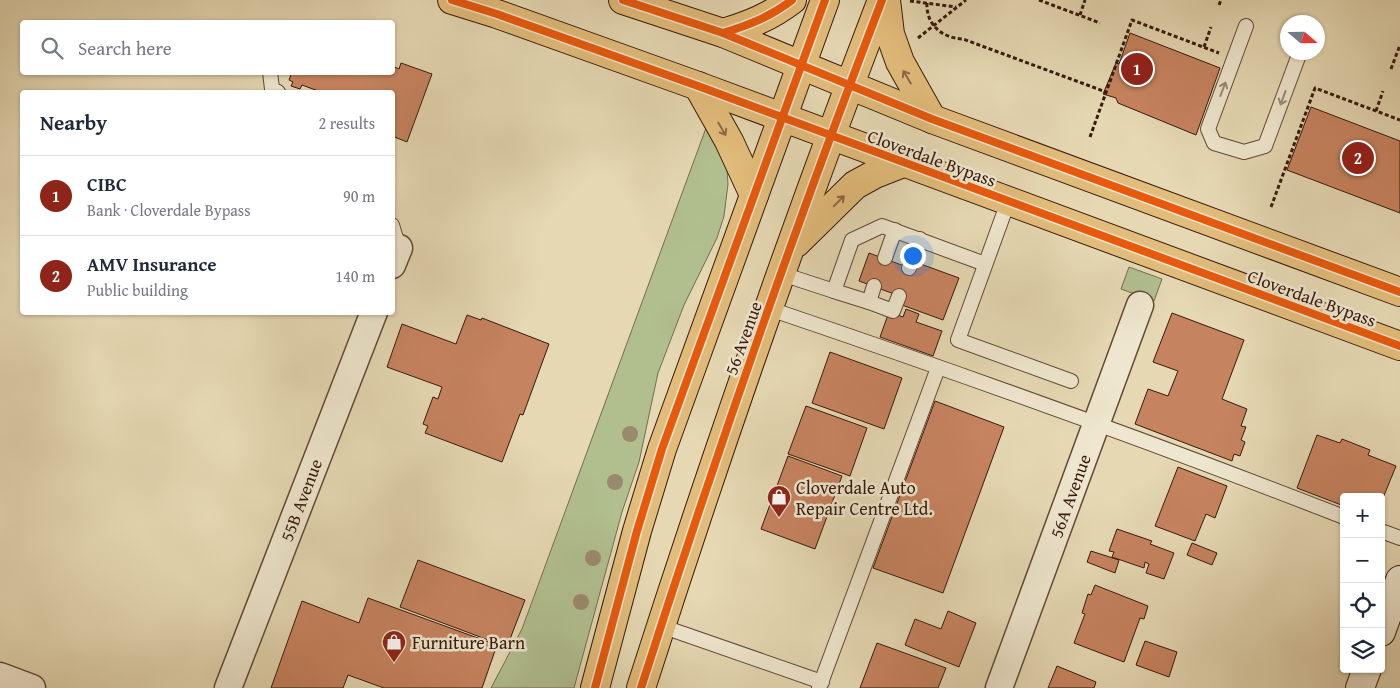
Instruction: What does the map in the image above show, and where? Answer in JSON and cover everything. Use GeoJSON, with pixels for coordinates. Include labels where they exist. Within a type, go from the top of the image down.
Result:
{"type":"FeatureCollection","features":[{"type":"Feature","properties":{"kind":"highway","name":"Cloverdale Bypass"},"geometry":{"type":"LineString","coordinates":[[452,0],[497,14],[698,86],[1400,346]]}},
{"type":"Feature","properties":{"kind":"highway","name":"Cloverdale Bypass"},"geometry":{"type":"LineString","coordinates":[[623,0],[723,33],[932,119],[1400,292]]}},
{"type":"Feature","properties":{"kind":"highway"},"geometry":{"type":"LineString","coordinates":[[723,33],[753,23],[777,12],[792,0]]}},
{"type":"Feature","properties":{"kind":"highway"},"geometry":{"type":"LineString","coordinates":[[594,688],[637,531],[662,449],[824,0]]}},
{"type":"Feature","properties":{"kind":"highway","name":"56 Avenue"},"geometry":{"type":"LineString","coordinates":[[640,688],[717,456],[831,136],[882,0]]}},
{"type":"Feature","properties":{"kind":"highway"},"geometry":{"type":"LineString","coordinates":[[898,1],[890,34],[900,62],[932,119]]}},
{"type":"Feature","properties":{"kind":"highway"},"geometry":{"type":"LineString","coordinates":[[698,86],[729,141],[754,195]]}},
{"type":"Feature","properties":{"kind":"highway"},"geometry":{"type":"LineString","coordinates":[[791,248],[855,185],[875,174],[903,163]]}},
{"type":"Feature","properties":{"kind":"street","name":"56A Avenue"},"geometry":{"type":"LineString","coordinates":[[999,688],[1140,305]]}},
{"type":"Feature","properties":{"kind":"street","name":"55B Avenue"},"geometry":{"type":"LineString","coordinates":[[228,688],[373,315]]}},
{"type":"Feature","properties":{"kind":"street"},"geometry":{"type":"LineString","coordinates":[[1389,626],[1400,580]]}},
{"type":"Feature","properties":{"kind":"street"},"geometry":{"type":"LineString","coordinates":[[1360,688],[1366,673]]}},
{"type":"Feature","properties":{"kind":"street"},"geometry":{"type":"LineString","coordinates":[[0,676],[32,688]]}},
{"type":"Feature","properties":{"kind":"lane"},"geometry":{"type":"LineString","coordinates":[[1246,26],[1208,129],[1214,143],[1244,152],[1265,146],[1297,60]]}},
{"type":"Feature","properties":{"kind":"lane"},"geometry":{"type":"LineString","coordinates":[[270,75],[272,89],[274,90]]}},
{"type":"Feature","properties":{"kind":"lane"},"geometry":{"type":"LineString","coordinates":[[1008,202],[958,340],[1072,381]]}},
{"type":"Feature","properties":{"kind":"lane"},"geometry":{"type":"LineString","coordinates":[[834,291],[852,240],[882,226],[985,264]]}},
{"type":"Feature","properties":{"kind":"lane"},"geometry":{"type":"LineString","coordinates":[[885,258],[895,230]]}},
{"type":"Feature","properties":{"kind":"lane"},"geometry":{"type":"LineString","coordinates":[[909,268],[920,239]]}},
{"type":"Feature","properties":{"kind":"lane"},"geometry":{"type":"LineString","coordinates":[[782,274],[893,311],[899,296]]}},
{"type":"Feature","properties":{"kind":"lane"},"geometry":{"type":"LineString","coordinates":[[868,302],[874,286]]}},
{"type":"Feature","properties":{"kind":"lane"},"geometry":{"type":"LineString","coordinates":[[770,309],[1096,425],[1340,516]]}},
{"type":"Feature","properties":{"kind":"lane"},"geometry":{"type":"LineString","coordinates":[[661,626],[820,685],[938,368]]}},
{"type":"Feature","properties":{"kind":"lane"},"geometry":{"type":"LineString","coordinates":[[1385,532],[1400,538]]}},
{"type":"Feature","properties":{"kind":"path"},"geometry":{"type":"LineString","coordinates":[[913,42],[966,0]]}},
{"type":"Feature","properties":{"kind":"path"},"geometry":{"type":"LineString","coordinates":[[1039,0],[1100,23]]}},
{"type":"Feature","properties":{"kind":"path"},"geometry":{"type":"LineString","coordinates":[[1080,15],[1085,0]]}},
{"type":"Feature","properties":{"kind":"path"},"geometry":{"type":"LineString","coordinates":[[1219,5],[1221,0]]}},
{"type":"Feature","properties":{"kind":"path"},"geometry":{"type":"LineString","coordinates":[[898,1],[957,7]]}},
{"type":"Feature","properties":{"kind":"path"},"geometry":{"type":"LineString","coordinates":[[927,3],[928,16],[934,26],[949,37],[963,39],[1106,92]]}},
{"type":"Feature","properties":{"kind":"path"},"geometry":{"type":"LineString","coordinates":[[1090,137],[1132,20],[1227,56]]}},
{"type":"Feature","properties":{"kind":"path"},"geometry":{"type":"LineString","coordinates":[[1204,47],[1212,27]]}},
{"type":"Feature","properties":{"kind":"path"},"geometry":{"type":"LineString","coordinates":[[1391,69],[1400,45]]}},
{"type":"Feature","properties":{"kind":"path"},"geometry":{"type":"LineString","coordinates":[[1271,207],[1315,88],[1400,120]]}},
{"type":"Feature","properties":{"kind":"path"},"geometry":{"type":"LineString","coordinates":[[1376,112],[1383,91]]}},
{"type":"Feature","properties":{"kind":"green space"},"geometry":{"type":"Polygon","coordinates":[[[706,128],[723,156],[727,169],[728,184],[724,216],[717,238],[684,305],[658,373],[639,462],[622,512],[574,688],[491,688],[522,629],[706,128]]]}},
{"type":"Feature","properties":{"kind":"green space"},"geometry":{"type":"Polygon","coordinates":[[[1129,267],[1162,279],[1154,301],[1121,289],[1129,267]]]}},
{"type":"Feature","properties":{"kind":"building"},"geometry":{"type":"Polygon","coordinates":[[[1130,33],[1220,68],[1196,135],[1118,103],[1116,98],[1103,94],[1116,63],[1119,64],[1130,33]]]}},
{"type":"Feature","properties":{"kind":"building"},"geometry":{"type":"Polygon","coordinates":[[[401,63],[432,74],[407,142],[395,137],[395,90],[316,90],[302,85],[300,89],[291,86],[293,82],[289,80],[291,75],[395,75],[395,67],[399,69],[401,63]]]}},
{"type":"Feature","properties":{"kind":"building"},"geometry":{"type":"Polygon","coordinates":[[[1311,107],[1400,141],[1400,213],[1287,170],[1311,107]]]}},
{"type":"Feature","properties":{"kind":"building"},"geometry":{"type":"Polygon","coordinates":[[[869,253],[915,270],[918,263],[959,278],[943,320],[902,305],[905,298],[859,281],[869,253]]]}},
{"type":"Feature","properties":{"kind":"building"},"geometry":{"type":"Polygon","coordinates":[[[906,309],[919,314],[916,322],[942,331],[933,356],[880,337],[889,312],[903,317],[906,309]]]}},
{"type":"Feature","properties":{"kind":"building"},"geometry":{"type":"Polygon","coordinates":[[[1172,313],[1244,340],[1222,399],[1247,409],[1241,426],[1246,427],[1241,440],[1245,442],[1240,456],[1234,454],[1232,461],[1135,424],[1148,389],[1168,396],[1178,371],[1153,362],[1172,313]]]}},
{"type":"Feature","properties":{"kind":"building"},"geometry":{"type":"Polygon","coordinates":[[[467,315],[481,320],[482,318],[549,344],[523,415],[520,414],[502,462],[425,433],[428,426],[423,424],[433,397],[438,399],[442,387],[387,367],[402,324],[456,344],[467,315]]]}},
{"type":"Feature","properties":{"kind":"building"},"geometry":{"type":"Polygon","coordinates":[[[830,352],[902,378],[884,429],[812,403],[830,352]]]}},
{"type":"Feature","properties":{"kind":"building"},"geometry":{"type":"Polygon","coordinates":[[[935,401],[1004,427],[943,593],[873,568],[935,401]]]}},
{"type":"Feature","properties":{"kind":"building"},"geometry":{"type":"Polygon","coordinates":[[[806,406],[867,428],[850,476],[788,454],[806,406]]]}},
{"type":"Feature","properties":{"kind":"building"},"geometry":{"type":"Polygon","coordinates":[[[1317,435],[1340,443],[1342,439],[1370,450],[1368,455],[1396,466],[1385,493],[1340,493],[1340,504],[1297,488],[1317,435]]]}},
{"type":"Feature","properties":{"kind":"building"},"geometry":{"type":"Polygon","coordinates":[[[788,456],[842,476],[815,549],[761,529],[788,456]]]}},
{"type":"Feature","properties":{"kind":"building"},"geometry":{"type":"Polygon","coordinates":[[[1178,467],[1227,486],[1215,518],[1206,514],[1195,541],[1155,526],[1178,467]]]}},
{"type":"Feature","properties":{"kind":"building"},"geometry":{"type":"Polygon","coordinates":[[[1117,529],[1152,541],[1150,544],[1174,553],[1164,579],[1146,573],[1149,564],[1145,562],[1144,568],[1112,557],[1114,552],[1109,551],[1117,529]]]}},
{"type":"Feature","properties":{"kind":"building"},"geometry":{"type":"Polygon","coordinates":[[[1192,543],[1217,553],[1212,565],[1187,555],[1192,543]]]}},
{"type":"Feature","properties":{"kind":"building"},"geometry":{"type":"Polygon","coordinates":[[[1091,551],[1119,560],[1115,573],[1087,562],[1091,551]]]}},
{"type":"Feature","properties":{"kind":"building"},"geometry":{"type":"Polygon","coordinates":[[[418,560],[525,600],[507,647],[400,607],[418,560]]]}},
{"type":"Feature","properties":{"kind":"building"},"geometry":{"type":"Polygon","coordinates":[[[1095,585],[1148,606],[1144,619],[1140,618],[1124,662],[1074,643],[1085,614],[1082,613],[1088,594],[1091,595],[1095,585]]]}},
{"type":"Feature","properties":{"kind":"building"},"geometry":{"type":"Polygon","coordinates":[[[368,598],[497,645],[482,688],[384,688],[348,675],[343,688],[271,688],[302,601],[359,623],[368,598]]]}},
{"type":"Feature","properties":{"kind":"building"},"geometry":{"type":"Polygon","coordinates":[[[948,611],[976,623],[959,667],[905,645],[915,619],[941,629],[948,611]]]}},
{"type":"Feature","properties":{"kind":"building"},"geometry":{"type":"Polygon","coordinates":[[[1145,641],[1177,652],[1169,677],[1136,665],[1145,641]]]}},
{"type":"Feature","properties":{"kind":"building"},"geometry":{"type":"Polygon","coordinates":[[[877,643],[946,668],[938,688],[860,688],[877,643]]]}},
{"type":"Feature","properties":{"kind":"building"},"geometry":{"type":"Polygon","coordinates":[[[1057,666],[1096,682],[1094,688],[1048,688],[1057,666]]]}},
{"type":"Feature","properties":{"kind":"cycle path"},"geometry":{"type":"LineString","coordinates":[[452,0],[497,14],[698,86],[1400,346]]}},
{"type":"Feature","properties":{"kind":"cycle path"},"geometry":{"type":"LineString","coordinates":[[623,0],[723,33],[932,119],[1400,292]]}},
{"type":"Feature","properties":{"kind":"cycle path"},"geometry":{"type":"LineString","coordinates":[[723,33],[759,20],[792,0]]}},
{"type":"Feature","properties":{"kind":"cycle path"},"geometry":{"type":"LineString","coordinates":[[595,688],[637,531],[662,449],[825,0]]}},
{"type":"Feature","properties":{"kind":"cycle path"},"geometry":{"type":"LineString","coordinates":[[641,688],[757,342],[882,0]]}},
{"type":"Feature","properties":{"kind":"place","name":"CIBC"},"geometry":{"type":"Point","coordinates":[1137,69]}},
{"type":"Feature","properties":{"kind":"place","name":"AMV Insurance"},"geometry":{"type":"Point","coordinates":[1358,158]}},
{"type":"Feature","properties":{"kind":"place","name":"Cloverdale Auto Repair Centre Ltd."},"geometry":{"type":"Point","coordinates":[779,518]}},
{"type":"Feature","properties":{"kind":"place","name":"Furniture Barn"},"geometry":{"type":"Point","coordinates":[394,663]}}]}
